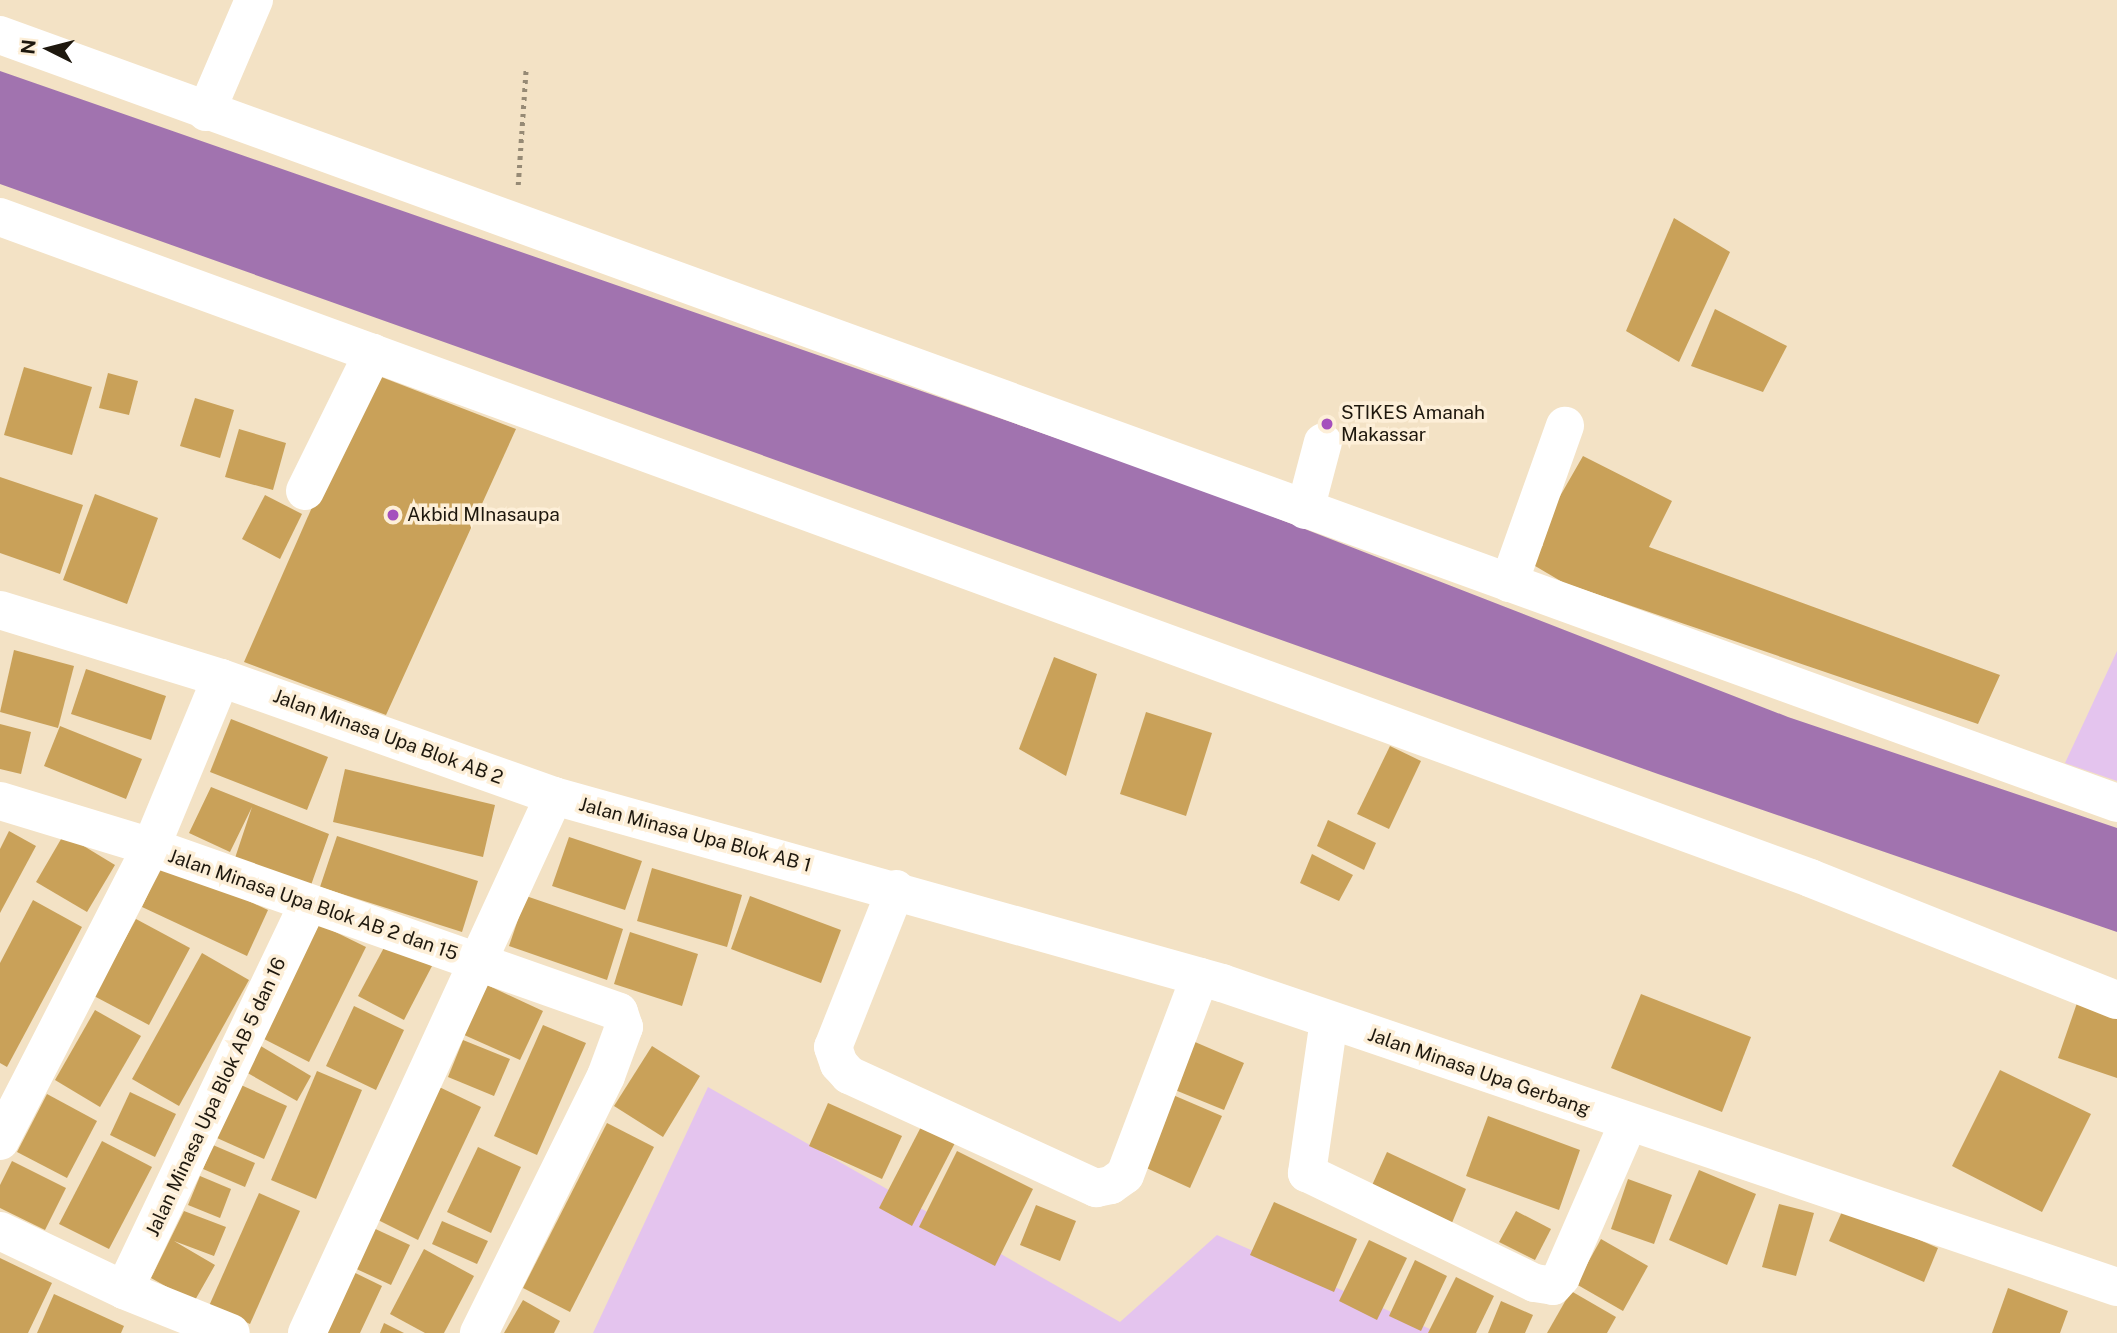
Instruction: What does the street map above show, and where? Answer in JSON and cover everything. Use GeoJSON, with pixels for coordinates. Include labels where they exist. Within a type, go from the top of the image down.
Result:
{"type":"FeatureCollection","features":[{"type":"Feature","properties":{"kind":"street"},"geometry":{"type":"LineString","coordinates":[[206,112],[254,0]]}},
{"type":"Feature","properties":{"kind":"street"},"geometry":{"type":"LineString","coordinates":[[0,35],[206,112],[2117,803]]}},
{"type":"Feature","properties":{"kind":"street"},"geometry":{"type":"LineString","coordinates":[[0,217],[1810,878],[2117,1000]]}},
{"type":"Feature","properties":{"kind":"street"},"geometry":{"type":"LineString","coordinates":[[305,491],[373,353]]}},
{"type":"Feature","properties":{"kind":"street"},"geometry":{"type":"LineString","coordinates":[[1509,583],[1565,426]]}},
{"type":"Feature","properties":{"kind":"street"},"geometry":{"type":"LineString","coordinates":[[1305,510],[1323,442]]}},
{"type":"Feature","properties":{"kind":"street","name":"Jalan Minasa Upa Blok AB 2"},"geometry":{"type":"LineString","coordinates":[[0,610],[221,678],[554,796]]}},
{"type":"Feature","properties":{"kind":"street"},"geometry":{"type":"LineString","coordinates":[[0,1141],[151,847],[221,678]]}},
{"type":"Feature","properties":{"kind":"street"},"geometry":{"type":"LineString","coordinates":[[307,1333],[554,796]]}},
{"type":"Feature","properties":{"kind":"street","name":"Jalan Minasa Upa Blok AB 1"},"geometry":{"type":"LineString","coordinates":[[554,796],[836,873]]}},
{"type":"Feature","properties":{"kind":"street","name":"Jalan Minasa Upa Blok AB 2 dan 15"},"geometry":{"type":"LineString","coordinates":[[0,801],[151,847],[619,1012],[624,1027],[606,1076],[479,1333]]}},
{"type":"Feature","properties":{"kind":"street","name":"Jalan Minasa Upa Gerbang"},"geometry":{"type":"LineString","coordinates":[[836,873],[1200,977],[1628,1124],[2117,1287]]}},
{"type":"Feature","properties":{"kind":"street"},"geometry":{"type":"LineString","coordinates":[[896,889],[833,1047],[839,1064],[849,1075],[1096,1188],[1111,1185],[1125,1175],[1200,977]]}},
{"type":"Feature","properties":{"kind":"street","name":"Jalan Minasa Upa Blok AB 5 dan 16"},"geometry":{"type":"LineString","coordinates":[[124,1290],[308,904]]}},
{"type":"Feature","properties":{"kind":"street"},"geometry":{"type":"LineString","coordinates":[[1329,1020],[1307,1173],[1535,1283],[1553,1286],[1561,1277],[1628,1124]]}},
{"type":"Feature","properties":{"kind":"street"},"geometry":{"type":"LineString","coordinates":[[0,1231],[124,1290],[231,1333]]}},
{"type":"Feature","properties":{"kind":"path"},"geometry":{"type":"LineString","coordinates":[[518,225],[526,68]]}},
{"type":"Feature","properties":{"kind":"shaded area"},"geometry":{"type":"Polygon","coordinates":[[[0,71],[1189,484],[1788,717],[2117,828],[2117,932],[1658,774],[0,184],[0,71]]]}},
{"type":"Feature","properties":{"kind":"shaded area"},"geometry":{"type":"Polygon","coordinates":[[[2117,651],[2117,781],[2065,763],[2117,651]]]}},
{"type":"Feature","properties":{"kind":"shaded area"},"geometry":{"type":"Polygon","coordinates":[[[708,1087],[1120,1322],[1217,1235],[1439,1333],[593,1333],[708,1087]]]}},
{"type":"Feature","properties":{"kind":"building"},"geometry":{"type":"Polygon","coordinates":[[[1674,218],[1730,252],[1679,362],[1626,331],[1674,218]]]}},
{"type":"Feature","properties":{"kind":"building"},"geometry":{"type":"Polygon","coordinates":[[[1715,309],[1787,346],[1763,392],[1691,366],[1715,309]]]}},
{"type":"Feature","properties":{"kind":"building"},"geometry":{"type":"Polygon","coordinates":[[[24,367],[92,387],[72,455],[4,435],[24,367]]]}},
{"type":"Feature","properties":{"kind":"building"},"geometry":{"type":"Polygon","coordinates":[[[108,373],[138,381],[129,415],[99,408],[108,373]]]}},
{"type":"Feature","properties":{"kind":"building","name":"Akbid MInasaupa"},"geometry":{"type":"Polygon","coordinates":[[[371,373],[516,429],[386,715],[244,662],[371,373]]]}},
{"type":"Feature","properties":{"kind":"building"},"geometry":{"type":"Polygon","coordinates":[[[195,398],[234,410],[220,458],[180,446],[195,398]]]}},
{"type":"Feature","properties":{"kind":"building"},"geometry":{"type":"Polygon","coordinates":[[[239,429],[286,443],[273,490],[225,477],[239,429]]]}},
{"type":"Feature","properties":{"kind":"building"},"geometry":{"type":"Polygon","coordinates":[[[1583,456],[1672,501],[1649,547],[2000,675],[1978,724],[1564,583],[1530,563],[1543,545],[1536,538],[1583,456]]]}},
{"type":"Feature","properties":{"kind":"building"},"geometry":{"type":"Polygon","coordinates":[[[0,477],[83,505],[60,574],[0,553],[0,477]]]}},
{"type":"Feature","properties":{"kind":"building"},"geometry":{"type":"Polygon","coordinates":[[[95,494],[158,518],[127,604],[63,580],[95,494]]]}},
{"type":"Feature","properties":{"kind":"building"},"geometry":{"type":"Polygon","coordinates":[[[265,495],[302,514],[280,559],[242,539],[265,495]]]}},
{"type":"Feature","properties":{"kind":"building"},"geometry":{"type":"Polygon","coordinates":[[[14,650],[74,666],[58,728],[0,712],[14,650]]]}},
{"type":"Feature","properties":{"kind":"building"},"geometry":{"type":"Polygon","coordinates":[[[1054,657],[1097,674],[1066,776],[1019,749],[1054,657]]]}},
{"type":"Feature","properties":{"kind":"building"},"geometry":{"type":"Polygon","coordinates":[[[86,669],[166,696],[151,740],[71,714],[86,669]]]}},
{"type":"Feature","properties":{"kind":"building"},"geometry":{"type":"Polygon","coordinates":[[[1146,712],[1212,733],[1186,816],[1120,794],[1146,712]]]}},
{"type":"Feature","properties":{"kind":"building"},"geometry":{"type":"Polygon","coordinates":[[[231,719],[328,757],[307,810],[210,772],[231,719]]]}},
{"type":"Feature","properties":{"kind":"building"},"geometry":{"type":"Polygon","coordinates":[[[0,724],[31,732],[21,774],[0,769],[0,724]]]}},
{"type":"Feature","properties":{"kind":"building"},"geometry":{"type":"Polygon","coordinates":[[[60,726],[142,759],[126,799],[44,766],[60,726]]]}},
{"type":"Feature","properties":{"kind":"building"},"geometry":{"type":"Polygon","coordinates":[[[1390,746],[1421,761],[1389,829],[1357,814],[1390,746]]]}},
{"type":"Feature","properties":{"kind":"building"},"geometry":{"type":"Polygon","coordinates":[[[345,769],[495,805],[483,857],[333,822],[345,769]]]}},
{"type":"Feature","properties":{"kind":"building"},"geometry":{"type":"Polygon","coordinates":[[[211,787],[329,834],[310,888],[234,861],[252,807],[230,852],[189,833],[211,787]]]}},
{"type":"Feature","properties":{"kind":"building"},"geometry":{"type":"Polygon","coordinates":[[[1328,820],[1376,843],[1364,870],[1317,846],[1328,820]]]}},
{"type":"Feature","properties":{"kind":"building"},"geometry":{"type":"Polygon","coordinates":[[[9,831],[36,846],[0,913],[0,849],[9,831]]]}},
{"type":"Feature","properties":{"kind":"building"},"geometry":{"type":"Polygon","coordinates":[[[64,834],[115,865],[87,912],[36,882],[64,834]]]}},
{"type":"Feature","properties":{"kind":"building"},"geometry":{"type":"Polygon","coordinates":[[[337,836],[478,881],[462,932],[320,887],[337,836]]]}},
{"type":"Feature","properties":{"kind":"building"},"geometry":{"type":"Polygon","coordinates":[[[569,837],[642,861],[625,910],[552,886],[569,837]]]}},
{"type":"Feature","properties":{"kind":"building"},"geometry":{"type":"Polygon","coordinates":[[[1312,854],[1353,875],[1339,901],[1300,883],[1312,854]]]}},
{"type":"Feature","properties":{"kind":"building"},"geometry":{"type":"Polygon","coordinates":[[[163,861],[268,910],[247,956],[142,907],[163,861]]]}},
{"type":"Feature","properties":{"kind":"building"},"geometry":{"type":"Polygon","coordinates":[[[652,868],[742,895],[727,947],[637,921],[652,868]]]}},
{"type":"Feature","properties":{"kind":"building"},"geometry":{"type":"Polygon","coordinates":[[[526,896],[623,929],[607,980],[509,946],[526,896]]]}},
{"type":"Feature","properties":{"kind":"building"},"geometry":{"type":"Polygon","coordinates":[[[750,896],[841,930],[821,983],[731,949],[750,896]]]}},
{"type":"Feature","properties":{"kind":"building"},"geometry":{"type":"Polygon","coordinates":[[[33,900],[82,927],[7,1067],[0,1063],[0,963],[33,900]]]}},
{"type":"Feature","properties":{"kind":"building"},"geometry":{"type":"Polygon","coordinates":[[[136,919],[190,948],[149,1025],[94,996],[136,919]]]}},
{"type":"Feature","properties":{"kind":"building"},"geometry":{"type":"Polygon","coordinates":[[[319,924],[366,947],[309,1062],[262,1038],[319,924]]]}},
{"type":"Feature","properties":{"kind":"building"},"geometry":{"type":"Polygon","coordinates":[[[630,932],[698,954],[682,1006],[614,984],[630,932]]]}},
{"type":"Feature","properties":{"kind":"building"},"geometry":{"type":"Polygon","coordinates":[[[387,942],[432,966],[404,1020],[358,996],[387,942]]]}},
{"type":"Feature","properties":{"kind":"building"},"geometry":{"type":"Polygon","coordinates":[[[202,953],[249,980],[179,1106],[132,1079],[202,953]]]}},
{"type":"Feature","properties":{"kind":"building"},"geometry":{"type":"Polygon","coordinates":[[[485,984],[543,1011],[520,1060],[462,1034],[485,984]]]}},
{"type":"Feature","properties":{"kind":"building"},"geometry":{"type":"Polygon","coordinates":[[[1641,994],[1751,1037],[1722,1112],[1611,1068],[1641,994]]]}},
{"type":"Feature","properties":{"kind":"building"},"geometry":{"type":"Polygon","coordinates":[[[2077,1003],[2117,1016],[2117,1078],[2058,1058],[2077,1003]]]}},
{"type":"Feature","properties":{"kind":"building"},"geometry":{"type":"Polygon","coordinates":[[[354,1006],[404,1030],[376,1090],[326,1066],[354,1006]]]}},
{"type":"Feature","properties":{"kind":"building"},"geometry":{"type":"Polygon","coordinates":[[[95,1010],[141,1036],[100,1107],[55,1080],[95,1010]]]}},
{"type":"Feature","properties":{"kind":"building"},"geometry":{"type":"Polygon","coordinates":[[[543,1025],[586,1043],[537,1155],[494,1136],[543,1025]]]}},
{"type":"Feature","properties":{"kind":"building"},"geometry":{"type":"Polygon","coordinates":[[[463,1040],[510,1059],[494,1096],[448,1077],[463,1040]]]}},
{"type":"Feature","properties":{"kind":"building"},"geometry":{"type":"Polygon","coordinates":[[[1195,1042],[1244,1063],[1224,1110],[1175,1090],[1195,1042]]]}},
{"type":"Feature","properties":{"kind":"building"},"geometry":{"type":"Polygon","coordinates":[[[259,1045],[311,1076],[297,1101],[244,1071],[259,1045]]]}},
{"type":"Feature","properties":{"kind":"building"},"geometry":{"type":"Polygon","coordinates":[[[652,1046],[700,1076],[663,1137],[614,1106],[652,1046]]]}},
{"type":"Feature","properties":{"kind":"building"},"geometry":{"type":"Polygon","coordinates":[[[2000,1070],[2091,1114],[2042,1212],[1952,1166],[2000,1070]]]}},
{"type":"Feature","properties":{"kind":"building"},"geometry":{"type":"Polygon","coordinates":[[[317,1071],[362,1090],[316,1199],[271,1180],[317,1071]]]}},
{"type":"Feature","properties":{"kind":"building"},"geometry":{"type":"Polygon","coordinates":[[[433,1084],[481,1107],[418,1240],[370,1216],[433,1084]]]}},
{"type":"Feature","properties":{"kind":"building"},"geometry":{"type":"Polygon","coordinates":[[[241,1085],[287,1106],[264,1159],[217,1138],[241,1085]]]}},
{"type":"Feature","properties":{"kind":"building"},"geometry":{"type":"Polygon","coordinates":[[[130,1092],[176,1114],[155,1157],[110,1135],[130,1092]]]}},
{"type":"Feature","properties":{"kind":"building"},"geometry":{"type":"Polygon","coordinates":[[[47,1094],[97,1121],[67,1178],[17,1152],[47,1094]]]}},
{"type":"Feature","properties":{"kind":"building"},"geometry":{"type":"Polygon","coordinates":[[[1173,1095],[1222,1116],[1190,1188],[1142,1166],[1173,1095]]]}},
{"type":"Feature","properties":{"kind":"building"},"geometry":{"type":"Polygon","coordinates":[[[828,1103],[902,1136],[882,1179],[809,1146],[828,1103]]]}},
{"type":"Feature","properties":{"kind":"building"},"geometry":{"type":"Polygon","coordinates":[[[1488,1116],[1580,1150],[1559,1210],[1466,1176],[1488,1116]]]}},
{"type":"Feature","properties":{"kind":"building"},"geometry":{"type":"Polygon","coordinates":[[[607,1123],[654,1147],[570,1312],[523,1288],[607,1123]]]}},
{"type":"Feature","properties":{"kind":"building"},"geometry":{"type":"Polygon","coordinates":[[[923,1123],[956,1141],[912,1226],[879,1208],[923,1123]]]}},
{"type":"Feature","properties":{"kind":"building"},"geometry":{"type":"Polygon","coordinates":[[[102,1141],[152,1167],[109,1249],[59,1224],[102,1141]]]}},
{"type":"Feature","properties":{"kind":"building"},"geometry":{"type":"Polygon","coordinates":[[[213,1145],[255,1163],[245,1187],[203,1169],[213,1145]]]}},
{"type":"Feature","properties":{"kind":"building"},"geometry":{"type":"Polygon","coordinates":[[[478,1147],[521,1167],[491,1233],[447,1212],[478,1147]]]}},
{"type":"Feature","properties":{"kind":"building"},"geometry":{"type":"Polygon","coordinates":[[[957,1151],[1033,1189],[995,1266],[919,1227],[957,1151]]]}},
{"type":"Feature","properties":{"kind":"building"},"geometry":{"type":"Polygon","coordinates":[[[1387,1152],[1466,1189],[1449,1230],[1369,1192],[1387,1152]]]}},
{"type":"Feature","properties":{"kind":"building"},"geometry":{"type":"Polygon","coordinates":[[[12,1161],[66,1188],[45,1230],[0,1208],[0,1185],[12,1161]]]}},
{"type":"Feature","properties":{"kind":"building"},"geometry":{"type":"Polygon","coordinates":[[[1699,1170],[1756,1194],[1727,1265],[1669,1240],[1699,1170]]]}},
{"type":"Feature","properties":{"kind":"building"},"geometry":{"type":"Polygon","coordinates":[[[200,1176],[231,1189],[220,1218],[188,1205],[200,1176]]]}},
{"type":"Feature","properties":{"kind":"building"},"geometry":{"type":"Polygon","coordinates":[[[1628,1179],[1672,1195],[1654,1244],[1611,1229],[1628,1179]]]}},
{"type":"Feature","properties":{"kind":"building"},"geometry":{"type":"Polygon","coordinates":[[[259,1193],[300,1211],[250,1324],[209,1306],[259,1193]]]}},
{"type":"Feature","properties":{"kind":"building"},"geometry":{"type":"Polygon","coordinates":[[[1274,1202],[1357,1239],[1334,1292],[1250,1255],[1274,1202]]]}},
{"type":"Feature","properties":{"kind":"building"},"geometry":{"type":"Polygon","coordinates":[[[1779,1204],[1814,1213],[1796,1276],[1762,1267],[1779,1204]]]}},
{"type":"Feature","properties":{"kind":"building"},"geometry":{"type":"Polygon","coordinates":[[[1036,1205],[1076,1221],[1060,1261],[1020,1245],[1036,1205]]]}},
{"type":"Feature","properties":{"kind":"building"},"geometry":{"type":"Polygon","coordinates":[[[1844,1207],[1938,1248],[1924,1282],[1829,1241],[1844,1207]]]}},
{"type":"Feature","properties":{"kind":"building"},"geometry":{"type":"Polygon","coordinates":[[[184,1211],[226,1227],[214,1256],[174,1241],[215,1265],[194,1302],[151,1278],[184,1211]]]}},
{"type":"Feature","properties":{"kind":"building"},"geometry":{"type":"Polygon","coordinates":[[[1516,1211],[1551,1229],[1535,1260],[1499,1242],[1516,1211]]]}},
{"type":"Feature","properties":{"kind":"building"},"geometry":{"type":"Polygon","coordinates":[[[442,1221],[488,1241],[477,1264],[432,1244],[442,1221]]]}},
{"type":"Feature","properties":{"kind":"building"},"geometry":{"type":"Polygon","coordinates":[[[369,1226],[410,1245],[391,1285],[350,1266],[369,1226]]]}},
{"type":"Feature","properties":{"kind":"building"},"geometry":{"type":"Polygon","coordinates":[[[1601,1239],[1648,1266],[1623,1311],[1576,1284],[1601,1239]]]}},
{"type":"Feature","properties":{"kind":"building"},"geometry":{"type":"Polygon","coordinates":[[[1369,1240],[1407,1258],[1377,1320],[1339,1301],[1369,1240]]]}},
{"type":"Feature","properties":{"kind":"building"},"geometry":{"type":"Polygon","coordinates":[[[424,1249],[474,1276],[444,1333],[425,1333],[390,1314],[424,1249]]]}},
{"type":"Feature","properties":{"kind":"building"},"geometry":{"type":"Polygon","coordinates":[[[0,1258],[52,1283],[28,1333],[0,1333],[0,1258]]]}},
{"type":"Feature","properties":{"kind":"building"},"geometry":{"type":"Polygon","coordinates":[[[1415,1260],[1447,1276],[1421,1331],[1389,1316],[1415,1260]]]}},
{"type":"Feature","properties":{"kind":"building"},"geometry":{"type":"Polygon","coordinates":[[[343,1267],[382,1286],[360,1333],[311,1333],[343,1267]]]}},
{"type":"Feature","properties":{"kind":"building"},"geometry":{"type":"Polygon","coordinates":[[[1456,1277],[1494,1296],[1476,1333],[1428,1333],[1456,1277]]]}},
{"type":"Feature","properties":{"kind":"building"},"geometry":{"type":"Polygon","coordinates":[[[2008,1288],[2068,1311],[2060,1333],[1992,1333],[2008,1288]]]}},
{"type":"Feature","properties":{"kind":"building"},"geometry":{"type":"Polygon","coordinates":[[[1571,1291],[1616,1317],[1607,1333],[1547,1333],[1571,1291]]]}},
{"type":"Feature","properties":{"kind":"building"},"geometry":{"type":"Polygon","coordinates":[[[54,1294],[124,1326],[121,1333],[37,1333],[54,1294]]]}},
{"type":"Feature","properties":{"kind":"building"},"geometry":{"type":"Polygon","coordinates":[[[523,1300],[560,1321],[554,1333],[504,1333],[523,1300]]]}},
{"type":"Feature","properties":{"kind":"building"},"geometry":{"type":"Polygon","coordinates":[[[1501,1301],[1533,1315],[1525,1333],[1488,1333],[1501,1301]]]}},
{"type":"Feature","properties":{"kind":"building"},"geometry":{"type":"Polygon","coordinates":[[[384,1323],[404,1333],[380,1333],[384,1323]]]}},
{"type":"Feature","properties":{"kind":"place","name":"STIKES Amanah Makassar"},"geometry":{"type":"Point","coordinates":[1327,424]}},
{"type":"Feature","properties":{"kind":"place","name":"Akbid MInasaupa"},"geometry":{"type":"Point","coordinates":[393,515]}}]}
